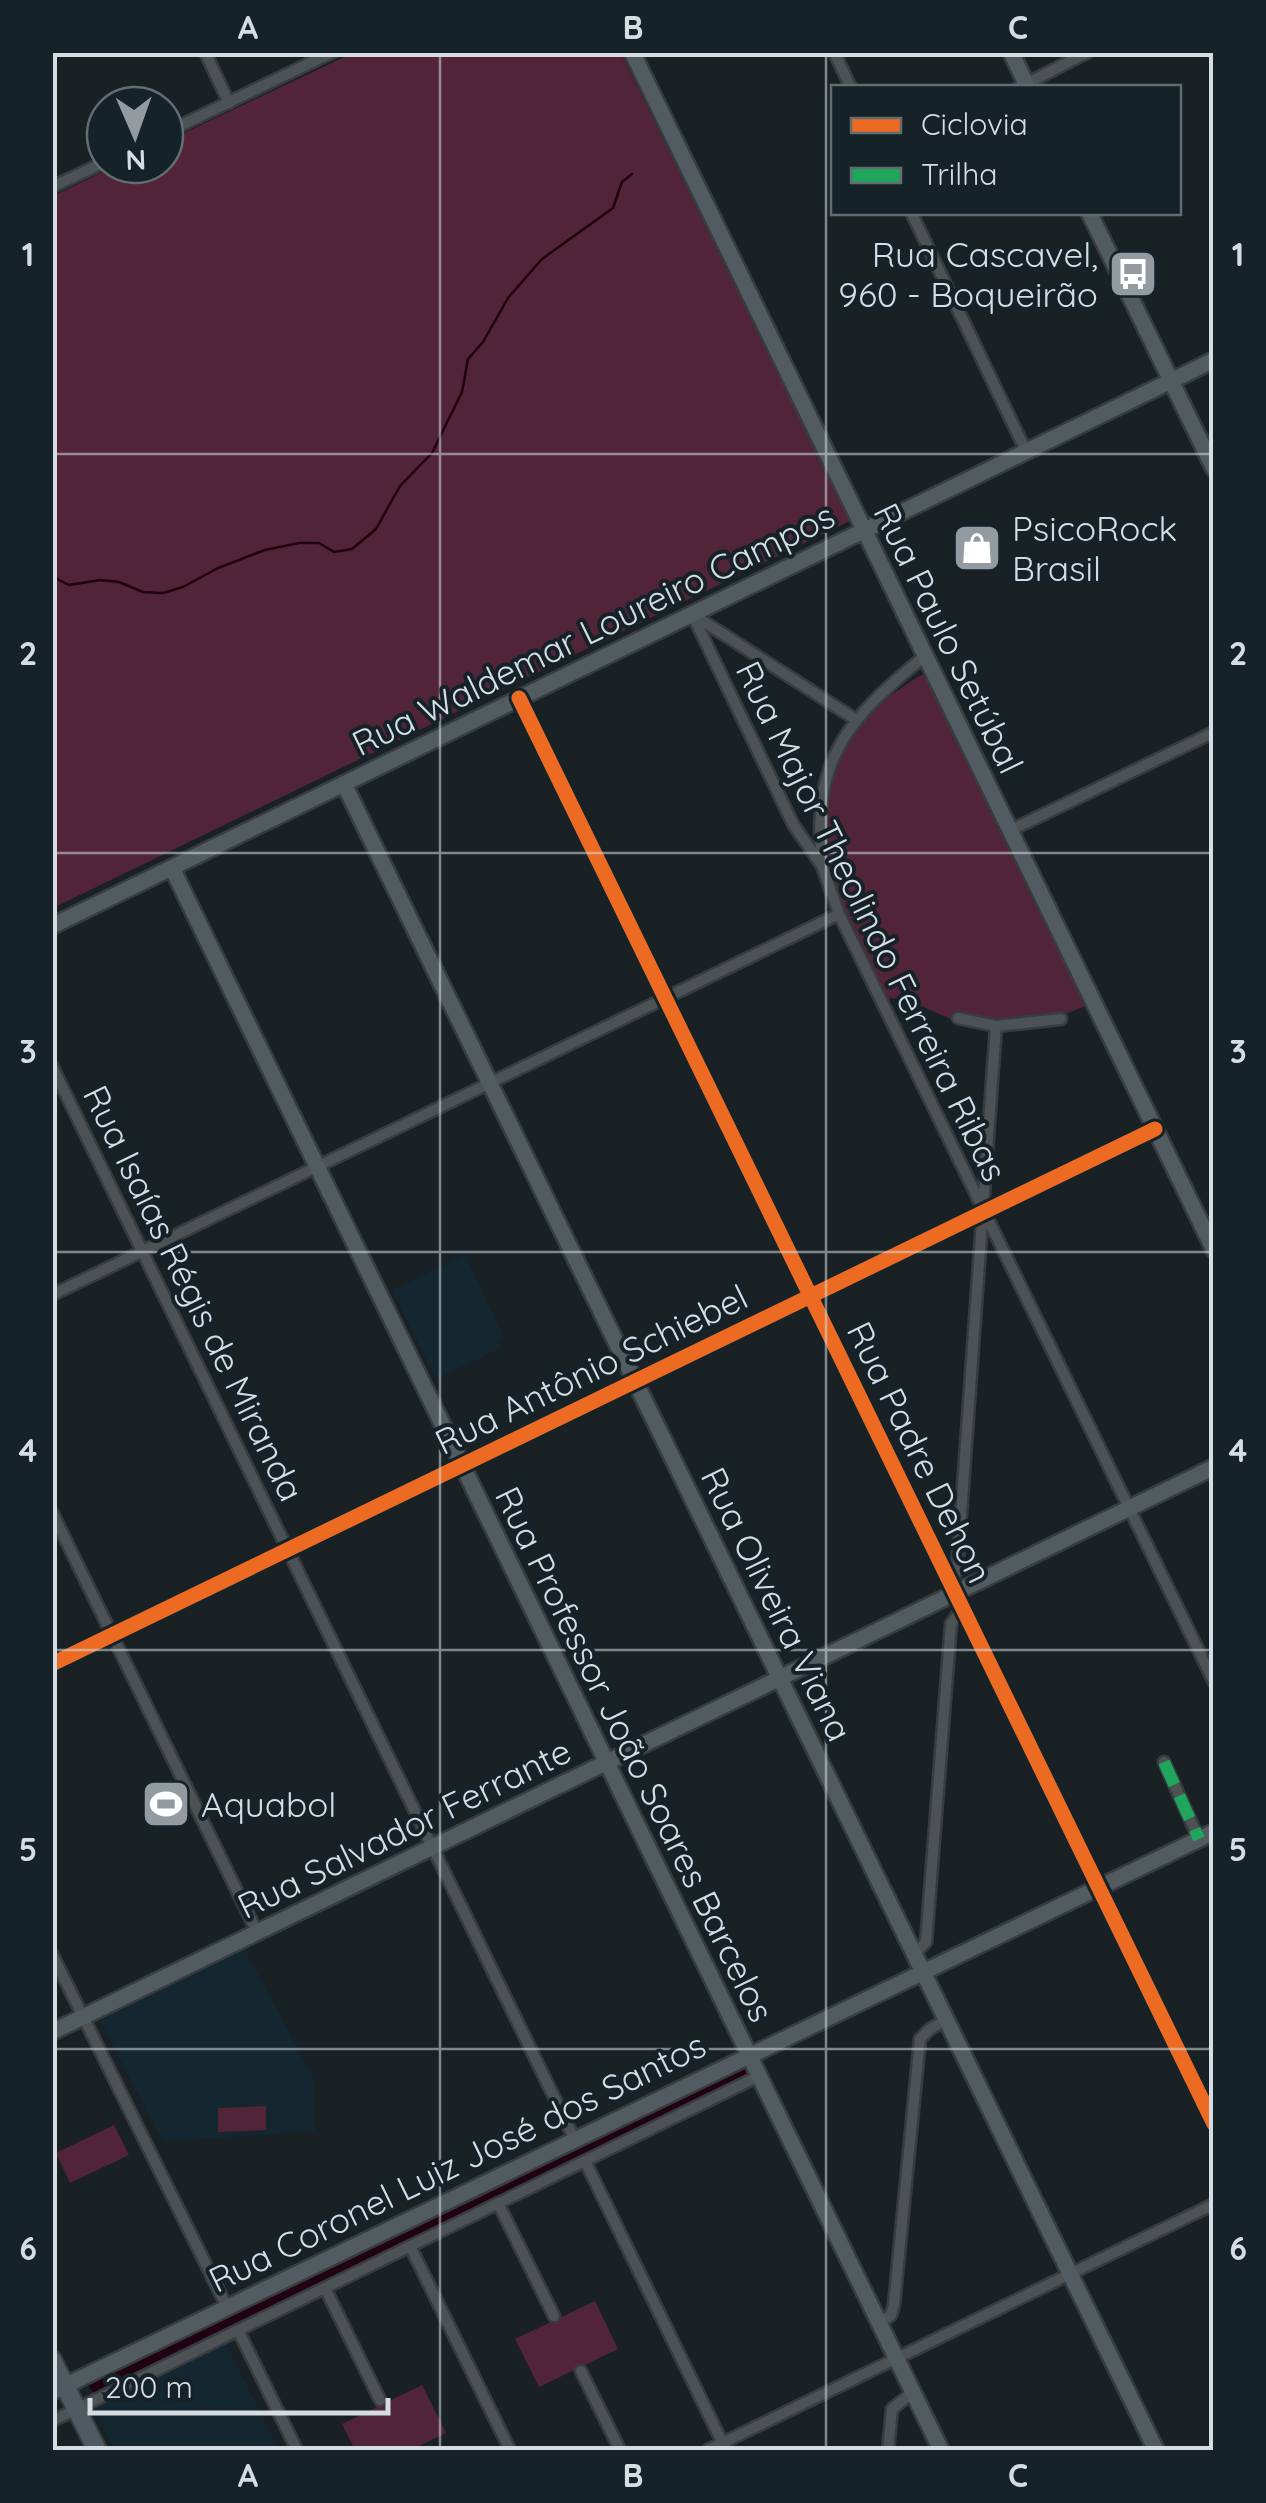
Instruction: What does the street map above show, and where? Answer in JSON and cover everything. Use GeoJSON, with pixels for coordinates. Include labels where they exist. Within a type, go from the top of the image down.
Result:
{"type":"FeatureCollection","features":[{"type":"Feature","properties":{"kind":"main road","name":"Rua Paulo Setúbal"},"geometry":{"type":"LineString","coordinates":[[632,52],[1214,1250]]}},
{"type":"Feature","properties":{"kind":"main road"},"geometry":{"type":"LineString","coordinates":[[1011,52],[1024,85]]}},
{"type":"Feature","properties":{"kind":"main road"},"geometry":{"type":"LineString","coordinates":[[1090,215],[1214,468]]}},
{"type":"Feature","properties":{"kind":"main road","name":"Rua Waldemar Loureiro Campos"},"geometry":{"type":"LineString","coordinates":[[52,926],[1214,360]]}},
{"type":"Feature","properties":{"kind":"main road","name":"Rua Oliveira Viana"},"geometry":{"type":"LineString","coordinates":[[344,784],[1156,2450]]}},
{"type":"Feature","properties":{"kind":"main road","name":"Rua Professor João Soares Barcelos"},"geometry":{"type":"LineString","coordinates":[[172,868],[941,2450]]}},
{"type":"Feature","properties":{"kind":"main road","name":"Rua Salvador Ferrante"},"geometry":{"type":"LineString","coordinates":[[52,2032],[1214,1467]]}},
{"type":"Feature","properties":{"kind":"main road","name":"Rua Coronel Luiz José dos Santos"},"geometry":{"type":"LineString","coordinates":[[59,2389],[1206,1835]]}},
{"type":"Feature","properties":{"kind":"main road"},"geometry":{"type":"LineString","coordinates":[[52,2360],[59,2389],[77,2409],[97,2450]]}},
{"type":"Feature","properties":{"kind":"street"},"geometry":{"type":"LineString","coordinates":[[204,52],[229,102]]}},
{"type":"Feature","properties":{"kind":"street"},"geometry":{"type":"LineString","coordinates":[[185,123],[333,52]]}},
{"type":"Feature","properties":{"kind":"street"},"geometry":{"type":"LineString","coordinates":[[834,52],[849,85]]}},
{"type":"Feature","properties":{"kind":"street"},"geometry":{"type":"LineString","coordinates":[[1026,85],[1088,52]]}},
{"type":"Feature","properties":{"kind":"street"},"geometry":{"type":"LineString","coordinates":[[54,184],[85,171]]}},
{"type":"Feature","properties":{"kind":"street"},"geometry":{"type":"LineString","coordinates":[[912,215],[1026,452]]}},
{"type":"Feature","properties":{"kind":"street"},"geometry":{"type":"LineString","coordinates":[[692,614],[855,719]]}},
{"type":"Feature","properties":{"kind":"street","name":"Rua Major Theolindo Ferreira Ribas"},"geometry":{"type":"LineString","coordinates":[[692,614],[792,824],[822,866],[838,914],[1128,1508],[1211,1669],[1214,1682]]}},
{"type":"Feature","properties":{"kind":"street"},"geometry":{"type":"LineString","coordinates":[[822,866],[824,790],[835,754],[855,719],[924,656]]}},
{"type":"Feature","properties":{"kind":"street","name":"Rua Padre Dehon"},"geometry":{"type":"LineString","coordinates":[[520,698],[1214,2124]]}},
{"type":"Feature","properties":{"kind":"street"},"geometry":{"type":"LineString","coordinates":[[1009,831],[1214,732]]}},
{"type":"Feature","properties":{"kind":"street"},"geometry":{"type":"LineString","coordinates":[[52,1295],[838,914]]}},
{"type":"Feature","properties":{"kind":"street"},"geometry":{"type":"LineString","coordinates":[[958,1018],[996,1026],[1061,1019]]}},
{"type":"Feature","properties":{"kind":"street"},"geometry":{"type":"LineString","coordinates":[[914,1954],[926,1942],[956,1594],[996,1026]]}},
{"type":"Feature","properties":{"kind":"street","name":"Rua Isaías Régis de Miranda"},"geometry":{"type":"LineString","coordinates":[[52,1066],[574,2138]]}},
{"type":"Feature","properties":{"kind":"street","name":"Rua Antônio Schiebel"},"geometry":{"type":"LineString","coordinates":[[52,1664],[1155,1129]]}},
{"type":"Feature","properties":{"kind":"street"},"geometry":{"type":"LineString","coordinates":[[52,1512],[257,1932]]}},
{"type":"Feature","properties":{"kind":"street"},"geometry":{"type":"LineString","coordinates":[[1164,1762],[1206,1835]]}},
{"type":"Feature","properties":{"kind":"street"},"geometry":{"type":"LineString","coordinates":[[52,1954],[227,2307]]}},
{"type":"Feature","properties":{"kind":"street"},"geometry":{"type":"LineString","coordinates":[[878,2323],[891,2314],[894,2305],[920,2039],[946,2020]]}},
{"type":"Feature","properties":{"kind":"street","name":"Rua Coronel Luiz José dos Santos"},"geometry":{"type":"LineString","coordinates":[[52,2421],[759,2076]]}},
{"type":"Feature","properties":{"kind":"street"},"geometry":{"type":"LineString","coordinates":[[585,2161],[724,2447]]}},
{"type":"Feature","properties":{"kind":"street"},"geometry":{"type":"LineString","coordinates":[[498,2203],[554,2316]]}},
{"type":"Feature","properties":{"kind":"street"},"geometry":{"type":"LineString","coordinates":[[708,2450],[724,2447],[1214,2204]]}},
{"type":"Feature","properties":{"kind":"street"},"geometry":{"type":"LineString","coordinates":[[410,2246],[510,2450]]}},
{"type":"Feature","properties":{"kind":"street"},"geometry":{"type":"LineString","coordinates":[[325,2288],[380,2400]]}},
{"type":"Feature","properties":{"kind":"street"},"geometry":{"type":"LineString","coordinates":[[238,2330],[297,2450]]}},
{"type":"Feature","properties":{"kind":"street"},"geometry":{"type":"LineString","coordinates":[[581,2371],[620,2450]]}},
{"type":"Feature","properties":{"kind":"street"},"geometry":{"type":"LineString","coordinates":[[888,2450],[892,2409],[912,2392]]}},
{"type":"Feature","properties":{"kind":"shaded area"},"geometry":{"type":"Polygon","coordinates":[[[353,53],[621,53],[850,521],[53,908],[53,196],[85,180],[85,185],[185,185],[185,133],[353,53]]]}},
{"type":"Feature","properties":{"kind":"shaded area"},"geometry":{"type":"Polygon","coordinates":[[[925,673],[1085,1006],[1054,1017],[1022,1022],[989,1021],[956,1013],[953,1020],[905,999],[884,998],[831,882],[826,817],[840,760],[854,735],[896,691],[925,673]]]}},
{"type":"Feature","properties":{"kind":"shaded area"},"geometry":{"type":"Polygon","coordinates":[[[465,1255],[505,1339],[498,1342],[501,1348],[436,1379],[392,1290],[465,1255]]]}},
{"type":"Feature","properties":{"kind":"shaded area"},"geometry":{"type":"Polygon","coordinates":[[[245,1949],[314,2079],[315,2131],[163,2142],[100,2020],[245,1949]]]}},
{"type":"Feature","properties":{"kind":"shaded area"},"geometry":{"type":"Polygon","coordinates":[[[266,2106],[266,2130],[218,2132],[218,2108],[266,2106]]]}},
{"type":"Feature","properties":{"kind":"shaded area"},"geometry":{"type":"Polygon","coordinates":[[[114,2125],[129,2155],[70,2183],[56,2153],[114,2125]]]}},
{"type":"Feature","properties":{"kind":"shaded area"},"geometry":{"type":"Polygon","coordinates":[[[595,2301],[618,2349],[539,2387],[515,2339],[595,2301]]]}},
{"type":"Feature","properties":{"kind":"shaded area"},"geometry":{"type":"Polygon","coordinates":[[[227,2344],[279,2450],[114,2450],[93,2409],[227,2344]]]}},
{"type":"Feature","properties":{"kind":"shaded area"},"geometry":{"type":"Polygon","coordinates":[[[422,2385],[446,2433],[411,2450],[355,2450],[342,2424],[422,2385]]]}},
{"type":"Feature","properties":{"kind":"waterway"},"geometry":{"type":"LineString","coordinates":[[52,569],[57,579],[69,585],[100,580],[119,582],[143,592],[163,593],[265,550],[299,543],[319,543],[334,552],[352,549],[376,529],[400,486],[432,453],[462,392],[468,359],[483,342],[508,298],[542,259],[613,208],[622,182],[632,174]]}},
{"type":"Feature","properties":{"kind":"waterway"},"geometry":{"type":"LineString","coordinates":[[98,2384],[741,2072]]}},
{"type":"Feature","properties":{"kind":"marked path"},"geometry":{"type":"LineString","coordinates":[[1164,1762],[1199,1839]]}},
{"type":"Feature","properties":{"kind":"cycle path"},"geometry":{"type":"LineString","coordinates":[[519,698],[1214,2124]]}},
{"type":"Feature","properties":{"kind":"cycle path"},"geometry":{"type":"LineString","coordinates":[[52,1664],[1155,1129]]}},
{"type":"Feature","properties":{"kind":"place","name":"Rua Cascavel, 960 - Boqueirão"},"geometry":{"type":"Point","coordinates":[1133,274]}},
{"type":"Feature","properties":{"kind":"place","name":"PsicoRock Brasil"},"geometry":{"type":"Point","coordinates":[977,548]}},
{"type":"Feature","properties":{"kind":"place","name":"Aquabol"},"geometry":{"type":"Point","coordinates":[166,1804]}}]}
